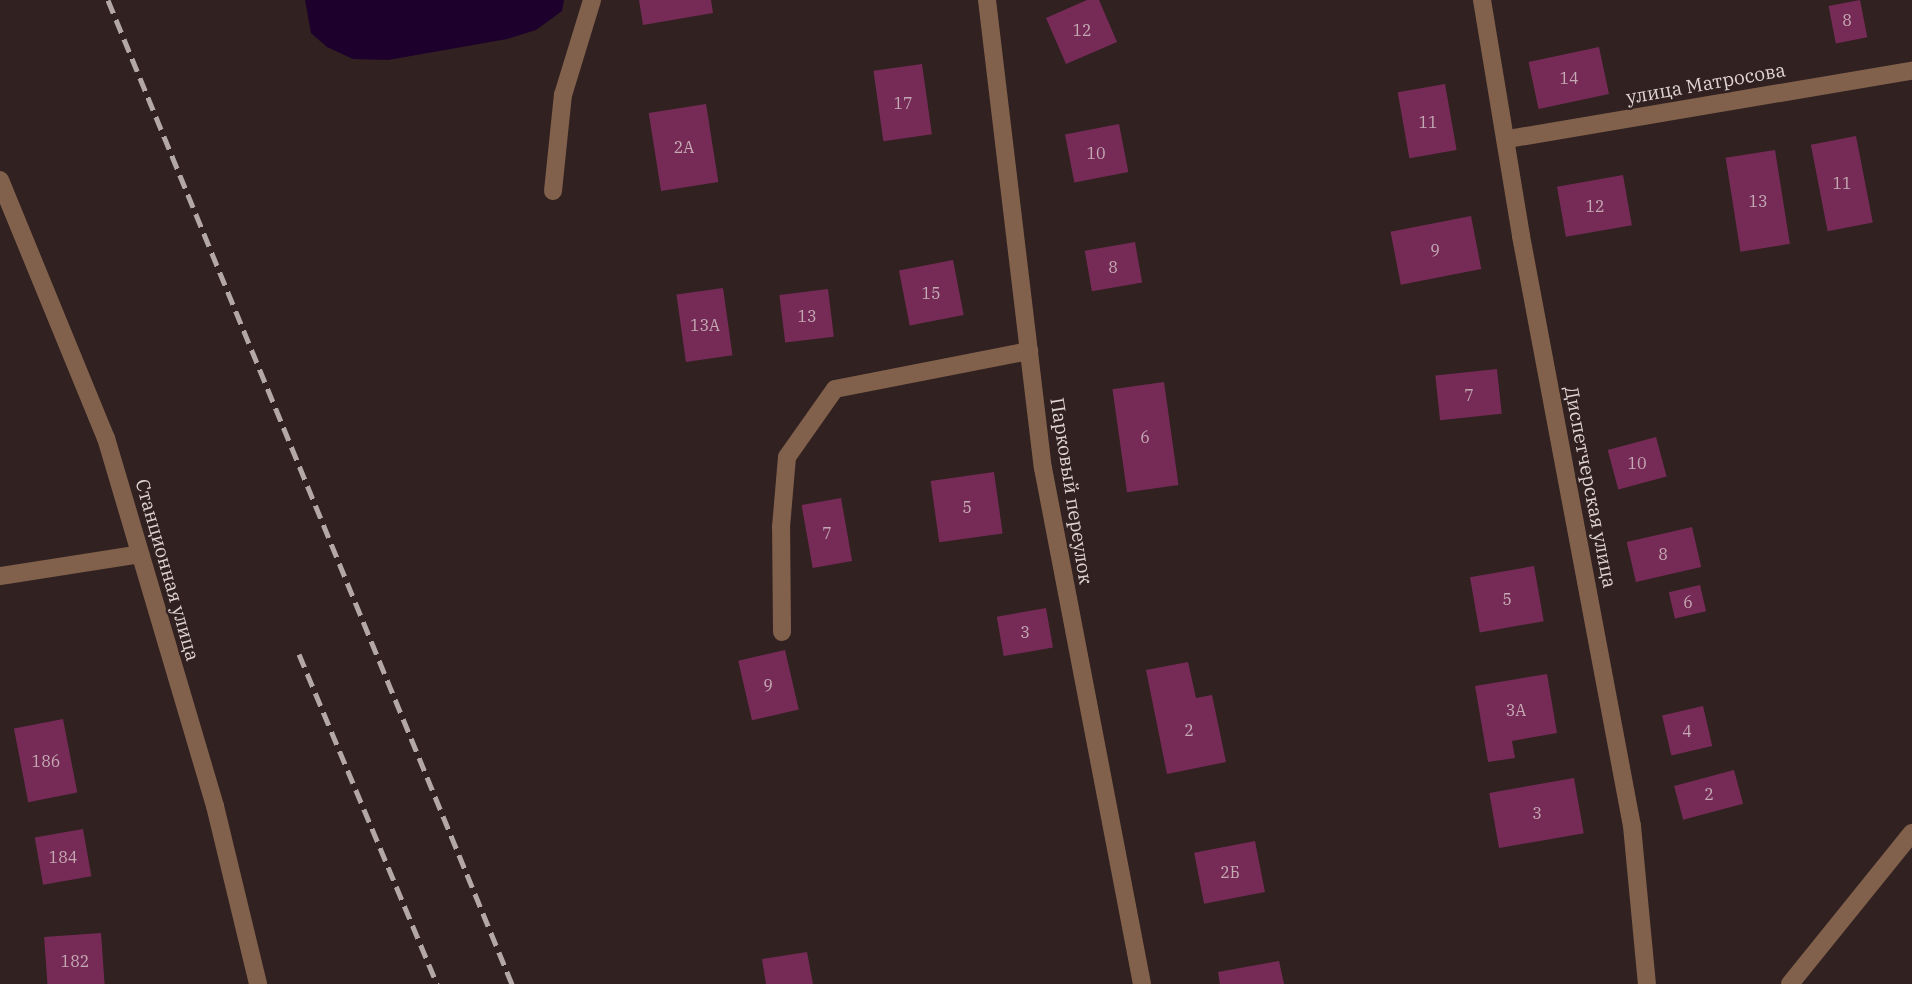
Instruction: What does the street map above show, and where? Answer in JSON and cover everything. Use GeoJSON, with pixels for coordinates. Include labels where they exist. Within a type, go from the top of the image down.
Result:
{"type":"FeatureCollection","features":[{"type":"Feature","properties":{"kind":"street"},"geometry":{"type":"LineString","coordinates":[[553,191],[563,95],[592,0]]}},
{"type":"Feature","properties":{"kind":"street","name":"Парковый переулок"},"geometry":{"type":"LineString","coordinates":[[986,0],[1043,468],[1142,984]]}},
{"type":"Feature","properties":{"kind":"street","name":"Диспетчерская улица"},"geometry":{"type":"LineString","coordinates":[[1482,0],[1508,139],[1521,236],[1632,826],[1647,984]]}},
{"type":"Feature","properties":{"kind":"street","name":"улица Матросова"},"geometry":{"type":"LineString","coordinates":[[1508,139],[1912,71]]}},
{"type":"Feature","properties":{"kind":"street","name":"Станционная улица"},"geometry":{"type":"LineString","coordinates":[[0,180],[106,438],[215,806],[258,984]]}},
{"type":"Feature","properties":{"kind":"street"},"geometry":{"type":"LineString","coordinates":[[782,632],[781,527],[787,457],[835,389],[1029,351]]}},
{"type":"Feature","properties":{"kind":"street"},"geometry":{"type":"LineString","coordinates":[[0,576],[139,554]]}},
{"type":"Feature","properties":{"kind":"street"},"geometry":{"type":"LineString","coordinates":[[1790,984],[1912,833]]}},
{"type":"Feature","properties":{"kind":"shaded area"},"geometry":{"type":"Polygon","coordinates":[[[305,0],[564,0],[562,11],[536,30],[507,39],[388,60],[353,59],[327,47],[311,33],[305,0]]]}},
{"type":"Feature","properties":{"kind":"building"},"geometry":{"type":"Polygon","coordinates":[[[639,0],[711,0],[713,13],[643,25],[639,0]]]}},
{"type":"Feature","properties":{"kind":"building"},"geometry":{"type":"Polygon","coordinates":[[[1087,0],[1099,0],[1117,42],[1066,64],[1046,18],[1087,0]]]}},
{"type":"Feature","properties":{"kind":"building"},"geometry":{"type":"Polygon","coordinates":[[[1860,0],[1867,37],[1836,43],[1829,6],[1860,0]]]}},
{"type":"Feature","properties":{"kind":"building"},"geometry":{"type":"Polygon","coordinates":[[[1599,47],[1609,94],[1539,109],[1529,62],[1599,47]]]}},
{"type":"Feature","properties":{"kind":"building"},"geometry":{"type":"Polygon","coordinates":[[[922,64],[932,134],[883,141],[873,71],[922,64]]]}},
{"type":"Feature","properties":{"kind":"building"},"geometry":{"type":"Polygon","coordinates":[[[1445,84],[1457,150],[1409,158],[1398,92],[1445,84]]]}},
{"type":"Feature","properties":{"kind":"building"},"geometry":{"type":"Polygon","coordinates":[[[706,104],[718,182],[661,191],[649,113],[706,104]]]}},
{"type":"Feature","properties":{"kind":"building"},"geometry":{"type":"Polygon","coordinates":[[[1119,124],[1128,172],[1074,183],[1065,134],[1119,124]]]}},
{"type":"Feature","properties":{"kind":"building"},"geometry":{"type":"Polygon","coordinates":[[[1856,136],[1873,222],[1828,231],[1811,145],[1856,136]]]}},
{"type":"Feature","properties":{"kind":"building"},"geometry":{"type":"Polygon","coordinates":[[[1775,150],[1790,244],[1740,252],[1726,158],[1775,150]]]}},
{"type":"Feature","properties":{"kind":"building"},"geometry":{"type":"Polygon","coordinates":[[[1623,175],[1632,225],[1566,237],[1557,187],[1623,175]]]}},
{"type":"Feature","properties":{"kind":"building"},"geometry":{"type":"Polygon","coordinates":[[[1471,216],[1481,269],[1401,285],[1391,232],[1471,216]]]}},
{"type":"Feature","properties":{"kind":"building"},"geometry":{"type":"Polygon","coordinates":[[[1135,242],[1142,282],[1092,291],[1085,251],[1135,242]]]}},
{"type":"Feature","properties":{"kind":"building"},"geometry":{"type":"Polygon","coordinates":[[[953,260],[964,315],[910,325],[899,270],[953,260]]]}},
{"type":"Feature","properties":{"kind":"building"},"geometry":{"type":"Polygon","coordinates":[[[723,288],[732,355],[686,362],[676,295],[723,288]]]}},
{"type":"Feature","properties":{"kind":"building"},"geometry":{"type":"Polygon","coordinates":[[[828,289],[834,337],[785,343],[779,295],[828,289]]]}},
{"type":"Feature","properties":{"kind":"building"},"geometry":{"type":"Polygon","coordinates":[[[1497,369],[1502,414],[1440,420],[1435,375],[1497,369]]]}},
{"type":"Feature","properties":{"kind":"building"},"geometry":{"type":"Polygon","coordinates":[[[1164,382],[1178,485],[1127,492],[1113,389],[1164,382]]]}},
{"type":"Feature","properties":{"kind":"building"},"geometry":{"type":"Polygon","coordinates":[[[1656,437],[1667,477],[1618,490],[1608,450],[1656,437]]]}},
{"type":"Feature","properties":{"kind":"building"},"geometry":{"type":"Polygon","coordinates":[[[994,472],[1003,533],[939,542],[931,481],[994,472]]]}},
{"type":"Feature","properties":{"kind":"building"},"geometry":{"type":"Polygon","coordinates":[[[841,498],[852,561],[813,568],[802,505],[841,498]]]}},
{"type":"Feature","properties":{"kind":"building"},"geometry":{"type":"Polygon","coordinates":[[[1692,527],[1701,567],[1636,582],[1627,542],[1692,527]]]}},
{"type":"Feature","properties":{"kind":"building"},"geometry":{"type":"Polygon","coordinates":[[[1534,566],[1544,621],[1480,632],[1470,577],[1534,566]]]}},
{"type":"Feature","properties":{"kind":"building"},"geometry":{"type":"Polygon","coordinates":[[[1700,585],[1706,611],[1675,619],[1669,592],[1700,585]]]}},
{"type":"Feature","properties":{"kind":"building"},"geometry":{"type":"Polygon","coordinates":[[[1046,608],[1053,647],[1004,656],[997,617],[1046,608]]]}},
{"type":"Feature","properties":{"kind":"building"},"geometry":{"type":"Polygon","coordinates":[[[785,650],[799,709],[752,720],[738,661],[785,650]]]}},
{"type":"Feature","properties":{"kind":"building"},"geometry":{"type":"Polygon","coordinates":[[[1188,662],[1196,698],[1212,695],[1226,762],[1167,774],[1146,670],[1188,662]]]}},
{"type":"Feature","properties":{"kind":"building"},"geometry":{"type":"Polygon","coordinates":[[[1547,674],[1557,733],[1512,741],[1515,758],[1488,762],[1475,686],[1547,674]]]}},
{"type":"Feature","properties":{"kind":"building"},"geometry":{"type":"Polygon","coordinates":[[[1703,706],[1712,746],[1671,755],[1662,715],[1703,706]]]}},
{"type":"Feature","properties":{"kind":"building"},"geometry":{"type":"Polygon","coordinates":[[[63,719],[77,793],[28,802],[14,729],[63,719]]]}},
{"type":"Feature","properties":{"kind":"building"},"geometry":{"type":"Polygon","coordinates":[[[1734,770],[1743,804],[1683,820],[1674,786],[1734,770]]]}},
{"type":"Feature","properties":{"kind":"building"},"geometry":{"type":"Polygon","coordinates":[[[1574,778],[1584,833],[1499,848],[1489,793],[1574,778]]]}},
{"type":"Feature","properties":{"kind":"building"},"geometry":{"type":"Polygon","coordinates":[[[83,829],[91,876],[43,885],[35,838],[83,829]]]}},
{"type":"Feature","properties":{"kind":"building"},"geometry":{"type":"Polygon","coordinates":[[[1255,841],[1265,892],[1204,904],[1194,853],[1255,841]]]}},
{"type":"Feature","properties":{"kind":"building"},"geometry":{"type":"Polygon","coordinates":[[[101,933],[105,984],[47,984],[44,937],[101,933]]]}},
{"type":"Feature","properties":{"kind":"building"},"geometry":{"type":"Polygon","coordinates":[[[807,952],[813,984],[766,984],[762,959],[807,952]]]}},
{"type":"Feature","properties":{"kind":"building"},"geometry":{"type":"Polygon","coordinates":[[[1279,961],[1284,984],[1220,984],[1218,972],[1279,961]]]}},
{"type":"Feature","properties":{"kind":"railway"},"geometry":{"type":"LineString","coordinates":[[108,0],[512,984]]}},
{"type":"Feature","properties":{"kind":"railway"},"geometry":{"type":"LineString","coordinates":[[299,654],[437,984]]}}]}
